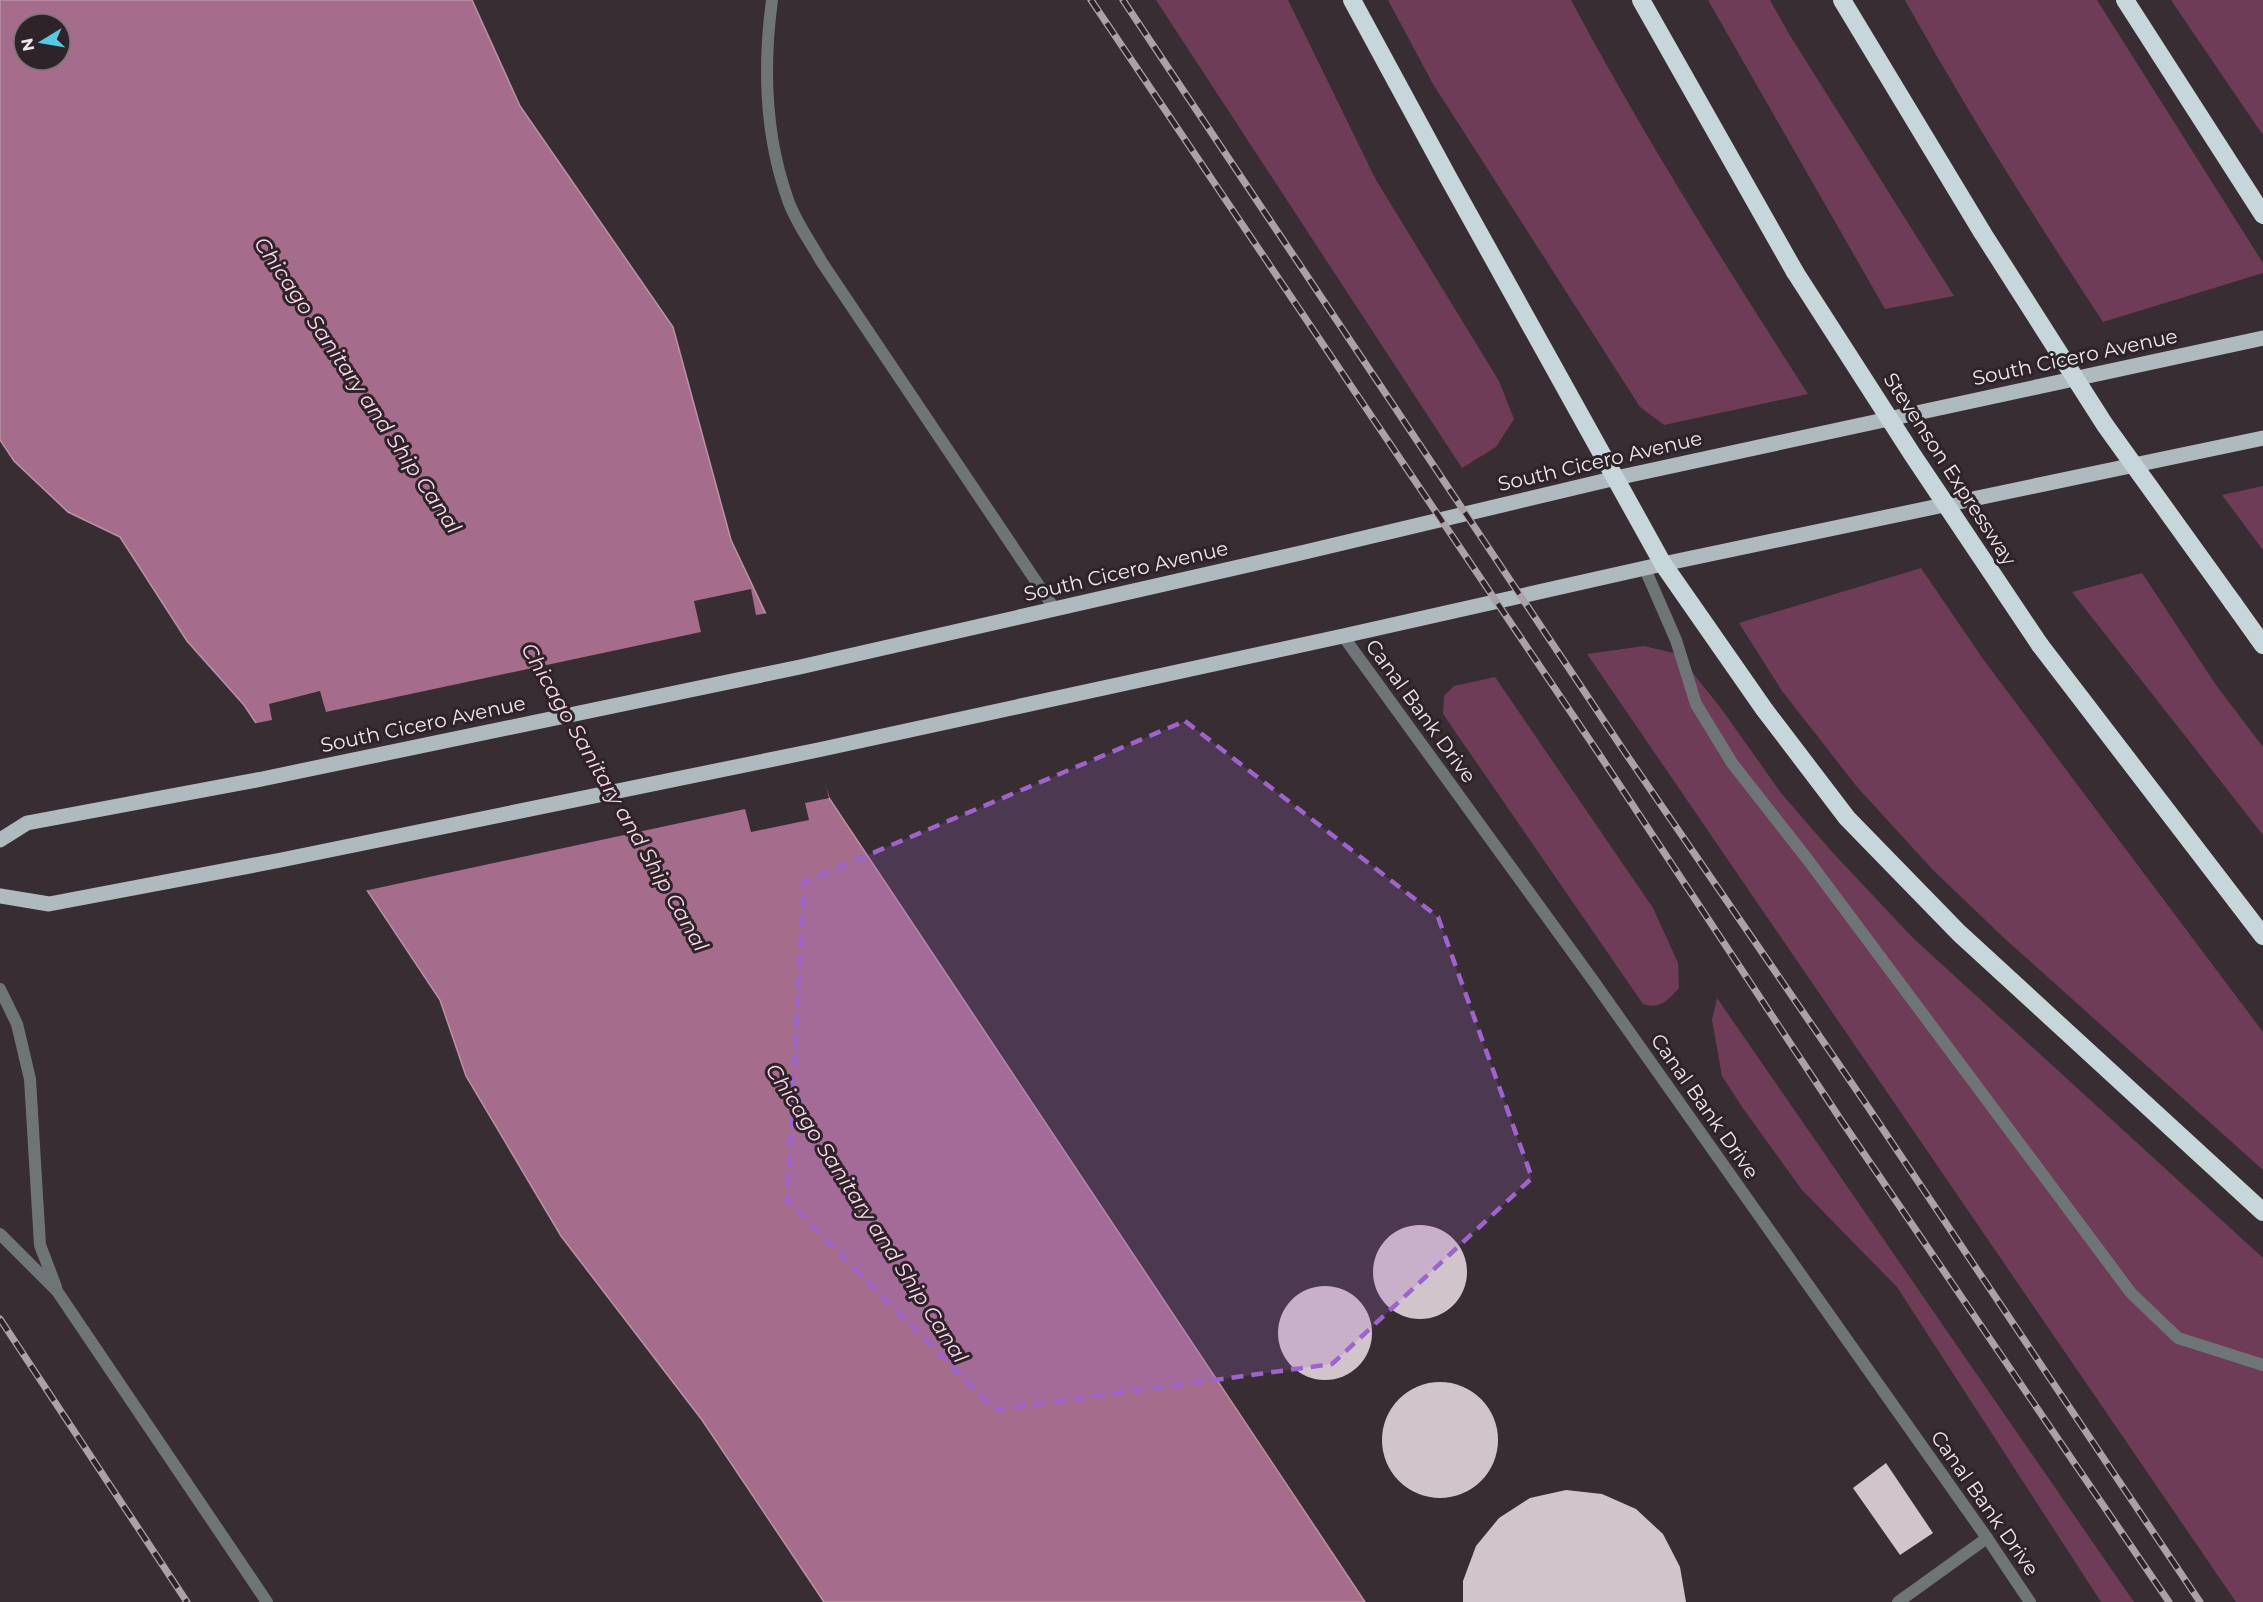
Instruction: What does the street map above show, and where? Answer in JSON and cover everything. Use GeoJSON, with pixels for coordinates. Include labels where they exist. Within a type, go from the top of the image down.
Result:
{"type":"FeatureCollection","features":[{"type":"Feature","properties":{"kind":"highway"},"geometry":{"type":"LineString","coordinates":[[1352,0],[1453,188],[1663,564],[1764,709],[1847,818],[1959,933],[2263,1212]]}},
{"type":"Feature","properties":{"kind":"highway","name":"Stevenson Expressway"},"geometry":{"type":"LineString","coordinates":[[1641,0],[1795,272],[1912,454],[2040,645],[2263,936]]}},
{"type":"Feature","properties":{"kind":"highway"},"geometry":{"type":"LineString","coordinates":[[1842,0],[1982,232],[2105,425],[2263,645]]}},
{"type":"Feature","properties":{"kind":"highway"},"geometry":{"type":"LineString","coordinates":[[2125,0],[2263,215]]}},
{"type":"Feature","properties":{"kind":"main road","name":"South Cicero Avenue"},"geometry":{"type":"LineString","coordinates":[[0,840],[27,823],[262,779],[800,667],[1305,552],[1616,478],[2263,338]]}},
{"type":"Feature","properties":{"kind":"main road"},"geometry":{"type":"LineString","coordinates":[[0,896],[49,904],[281,860],[818,750],[1663,564],[2263,438]]}},
{"type":"Feature","properties":{"kind":"lane"},"geometry":{"type":"LineString","coordinates":[[772,0],[768,33],[767,90],[773,148],[788,202],[821,261],[1054,608]]}},
{"type":"Feature","properties":{"kind":"lane"},"geometry":{"type":"LineString","coordinates":[[1645,569],[1676,640],[1696,704],[1732,763],[1808,860],[2131,1293],[2178,1338],[2263,1365]]}},
{"type":"Feature","properties":{"kind":"lane","name":"Canal Bank Drive"},"geometry":{"type":"LineString","coordinates":[[1343,636],[1599,989],[2030,1602]]}},
{"type":"Feature","properties":{"kind":"lane"},"geometry":{"type":"LineString","coordinates":[[0,989],[16,1024],[30,1079],[40,1245],[57,1291]]}},
{"type":"Feature","properties":{"kind":"lane"},"geometry":{"type":"LineString","coordinates":[[0,1234],[57,1291],[267,1602]]}},
{"type":"Feature","properties":{"kind":"lane"},"geometry":{"type":"LineString","coordinates":[[1898,1602],[1987,1538]]}},
{"type":"Feature","properties":{"kind":"highlighted area"},"geometry":{"type":"Polygon","coordinates":[[[1185,721],[1438,917],[1532,1178],[1332,1364],[995,1410],[787,1201],[804,882],[1185,721]]]}},
{"type":"Feature","properties":{"kind":"shaded area"},"geometry":{"type":"Polygon","coordinates":[[[1156,0],[1288,0],[1376,180],[1499,381],[1514,419],[1496,447],[1462,468],[1156,0]]]}},
{"type":"Feature","properties":{"kind":"shaded area"},"geometry":{"type":"Polygon","coordinates":[[[1388,0],[1571,0],[1685,199],[1808,394],[1664,425],[1640,407],[1433,84],[1388,0]]]}},
{"type":"Feature","properties":{"kind":"shaded area"},"geometry":{"type":"Polygon","coordinates":[[[1708,0],[1770,0],[1789,34],[1954,296],[1885,309],[1708,0]]]}},
{"type":"Feature","properties":{"kind":"shaded area"},"geometry":{"type":"Polygon","coordinates":[[[1905,0],[2097,0],[2263,263],[2263,273],[2103,322],[2001,163],[1905,0]]]}},
{"type":"Feature","properties":{"kind":"shaded area"},"geometry":{"type":"Polygon","coordinates":[[[2171,0],[2263,0],[2263,135],[2258,128],[2171,0]]]}},
{"type":"Feature","properties":{"kind":"shaded area"},"geometry":{"type":"Polygon","coordinates":[[[2263,486],[2263,550],[2222,495],[2263,486]]]}},
{"type":"Feature","properties":{"kind":"shaded area"},"geometry":{"type":"Polygon","coordinates":[[[1921,568],[1983,659],[2263,1032],[2263,1170],[2004,938],[1933,870],[1858,788],[1782,691],[1739,623],[1921,568]]]}},
{"type":"Feature","properties":{"kind":"shaded area"},"geometry":{"type":"Polygon","coordinates":[[[2142,573],[2216,685],[2263,747],[2263,835],[2072,592],[2142,573]]]}},
{"type":"Feature","properties":{"kind":"shaded area"},"geometry":{"type":"Polygon","coordinates":[[[1644,646],[1678,654],[1723,711],[1781,793],[1833,853],[1913,938],[2263,1258],[2263,1602],[2236,1602],[1587,654],[1644,646]]]}},
{"type":"Feature","properties":{"kind":"shaded area"},"geometry":{"type":"Polygon","coordinates":[[[1495,677],[1653,908],[1678,963],[1679,988],[1663,1003],[1654,1006],[1643,1004],[1443,714],[1444,696],[1454,686],[1495,677]]]}},
{"type":"Feature","properties":{"kind":"shaded area"},"geometry":{"type":"Polygon","coordinates":[[[1717,998],[2134,1602],[2101,1602],[1897,1287],[1802,1190],[1742,1107],[1722,1076],[1712,1020],[1717,998]]]}},
{"type":"Feature","properties":{"kind":"water","name":"Chicago Sanitary and Ship Canal"},"geometry":{"type":"Polygon","coordinates":[[[0,0],[472,0],[520,106],[673,327],[731,540],[773,629],[829,798],[1365,1602],[824,1602],[702,1420],[561,1236],[466,1076],[440,1000],[244,705],[187,641],[120,537],[68,512],[14,461],[0,440],[0,0]]]}},
{"type":"Feature","properties":{"kind":"pier"},"geometry":{"type":"Polygon","coordinates":[[[751,589],[756,615],[769,613],[776,628],[822,768],[829,798],[805,803],[809,820],[751,832],[745,809],[364,891],[252,724],[272,720],[269,704],[320,691],[326,712],[701,632],[694,601],[751,589]]]}},
{"type":"Feature","properties":{"kind":"building"},"geometry":{"type":"Polygon","coordinates":[[[1411,1225],[1429,1225],[1454,1238],[1464,1254],[1467,1272],[1464,1290],[1454,1306],[1429,1319],[1411,1319],[1386,1306],[1373,1281],[1373,1263],[1386,1238],[1411,1225]]]}},
{"type":"Feature","properties":{"kind":"building"},"geometry":{"type":"Polygon","coordinates":[[[1316,1286],[1334,1286],[1359,1299],[1369,1315],[1372,1333],[1369,1351],[1359,1367],[1334,1380],[1316,1380],[1291,1367],[1278,1342],[1278,1324],[1291,1299],[1316,1286]]]}},
{"type":"Feature","properties":{"kind":"building"},"geometry":{"type":"Polygon","coordinates":[[[1440,1382],[1462,1387],[1481,1399],[1493,1418],[1498,1440],[1493,1462],[1481,1481],[1462,1493],[1440,1498],[1418,1493],[1399,1481],[1387,1462],[1382,1440],[1387,1418],[1399,1399],[1418,1387],[1440,1382]]]}},
{"type":"Feature","properties":{"kind":"building"},"geometry":{"type":"Polygon","coordinates":[[[1886,1463],[1933,1533],[1900,1555],[1853,1488],[1886,1463]]]}},
{"type":"Feature","properties":{"kind":"building"},"geometry":{"type":"Polygon","coordinates":[[[1566,1490],[1602,1494],[1636,1509],[1663,1534],[1680,1567],[1686,1602],[1463,1602],[1463,1581],[1476,1546],[1499,1518],[1530,1498],[1566,1490]]]}},
{"type":"Feature","properties":{"kind":"railway"},"geometry":{"type":"LineString","coordinates":[[1091,0],[1597,751],[1841,1120],[2169,1602]]}},
{"type":"Feature","properties":{"kind":"railway"},"geometry":{"type":"LineString","coordinates":[[1123,0],[1624,751],[1866,1104],[2200,1602]]}},
{"type":"Feature","properties":{"kind":"railway"},"geometry":{"type":"LineString","coordinates":[[0,1319],[187,1602]]}}]}
